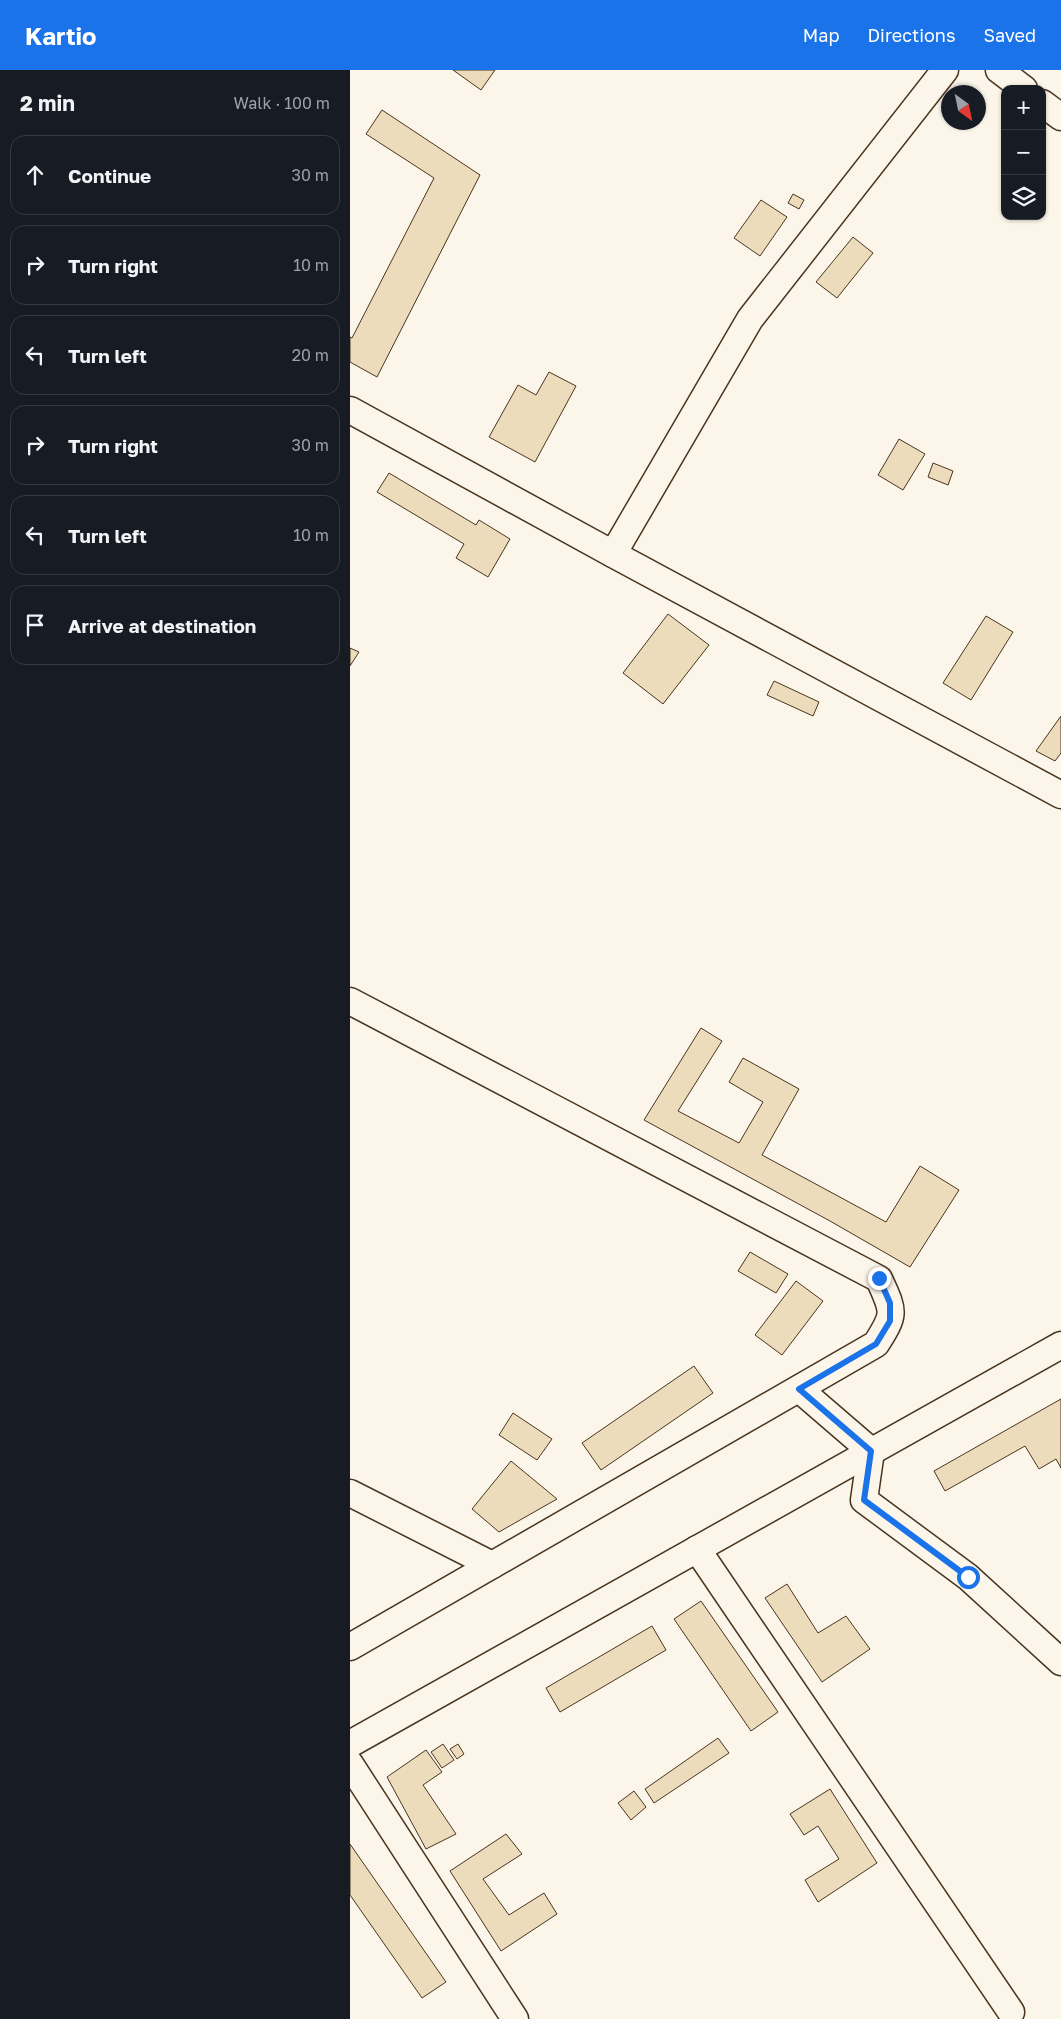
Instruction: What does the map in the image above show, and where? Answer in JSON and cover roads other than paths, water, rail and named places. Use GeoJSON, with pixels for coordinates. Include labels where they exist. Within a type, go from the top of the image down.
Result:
{"type":"FeatureCollection","features":[{"type":"Feature","properties":{"kind":"street"},"geometry":{"type":"LineString","coordinates":[[613,554],[750,320],[945,70]]}},
{"type":"Feature","properties":{"kind":"street"},"geometry":{"type":"LineString","coordinates":[[999,70],[1019,85]]}},
{"type":"Feature","properties":{"kind":"street"},"geometry":{"type":"LineString","coordinates":[[1046,106],[1061,117]]}},
{"type":"Feature","properties":{"kind":"street"},"geometry":{"type":"LineString","coordinates":[[350,410],[1061,795]]}},
{"type":"Feature","properties":{"kind":"street"},"geometry":{"type":"LineString","coordinates":[[350,1001],[879,1278],[890,1303],[890,1321],[876,1344],[350,1647]]}},
{"type":"Feature","properties":{"kind":"street"},"geometry":{"type":"LineString","coordinates":[[350,1744],[1061,1345]]}},
{"type":"Feature","properties":{"kind":"street"},"geometry":{"type":"LineString","coordinates":[[799,1389],[871,1451]]}},
{"type":"Feature","properties":{"kind":"street"},"geometry":{"type":"LineString","coordinates":[[871,1451],[864,1500],[968,1577],[1061,1662]]}},
{"type":"Feature","properties":{"kind":"street"},"geometry":{"type":"LineString","coordinates":[[350,1493],[492,1565]]}},
{"type":"Feature","properties":{"kind":"street"},"geometry":{"type":"LineString","coordinates":[[697,1549],[1009,2016]]}},
{"type":"Feature","properties":{"kind":"street"},"geometry":{"type":"LineString","coordinates":[[350,1764],[515,2019]]}}]}
